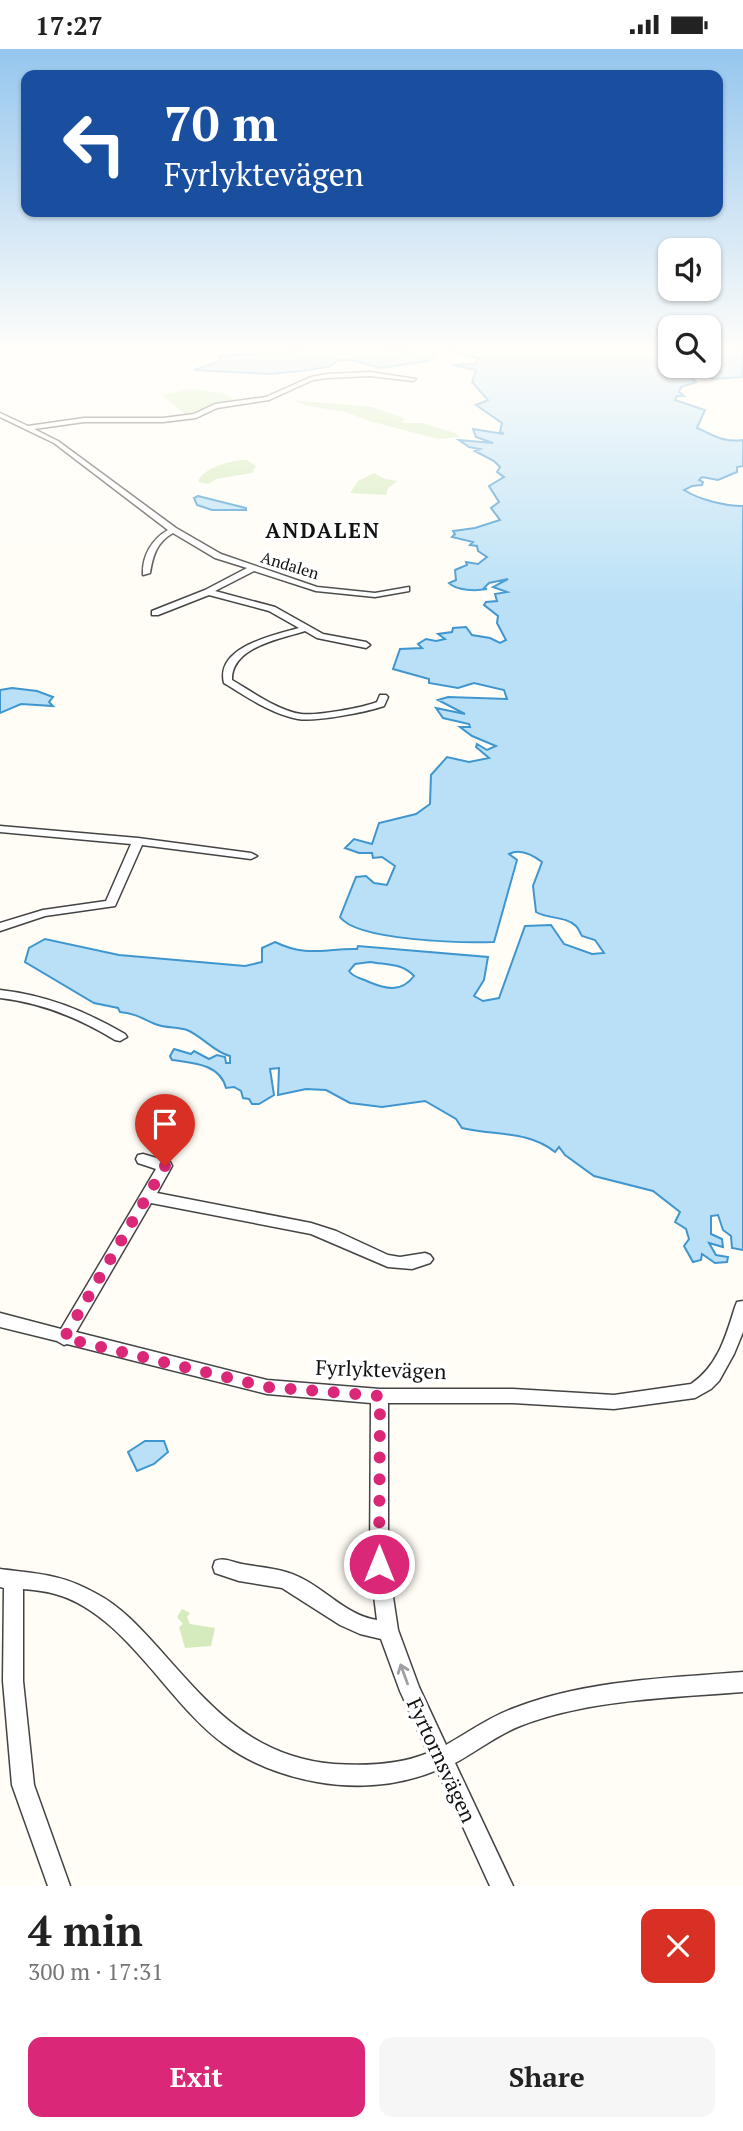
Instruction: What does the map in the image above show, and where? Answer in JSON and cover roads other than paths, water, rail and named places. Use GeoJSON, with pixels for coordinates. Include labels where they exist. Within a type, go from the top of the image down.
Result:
{"type":"FeatureCollection","features":[{"type":"Feature","properties":{"kind":"street","name":"Andalen"},"geometry":{"type":"LineString","coordinates":[[38,434],[84,461],[173,530],[218,556],[316,589],[375,595],[406,589]]}},
{"type":"Feature","properties":{"kind":"street"},"geometry":{"type":"LineString","coordinates":[[146,573],[153,546],[161,536],[173,530]]}},
{"type":"Feature","properties":{"kind":"street"},"geometry":{"type":"LineString","coordinates":[[155,614],[208,592],[252,569]]}},
{"type":"Feature","properties":{"kind":"street"},"geometry":{"type":"LineString","coordinates":[[208,592],[272,610],[320,636],[366,645]]}},
{"type":"Feature","properties":{"kind":"street"},"geometry":{"type":"LineString","coordinates":[[304,629],[242,651],[226,673],[227,681],[269,706],[300,717],[365,710],[381,704],[383,697]]}},
{"type":"Feature","properties":{"kind":"street"},"geometry":{"type":"LineString","coordinates":[[0,829],[138,841],[251,856]]}},
{"type":"Feature","properties":{"kind":"street"},"geometry":{"type":"LineString","coordinates":[[0,927],[43,913],[111,904],[138,841]]}},
{"type":"Feature","properties":{"kind":"street"},"geometry":{"type":"LineString","coordinates":[[0,994],[44,1000],[101,1025],[120,1037]]}},
{"type":"Feature","properties":{"kind":"street"},"geometry":{"type":"LineString","coordinates":[[64,1338],[165,1166],[143,1159]]}},
{"type":"Feature","properties":{"kind":"street"},"geometry":{"type":"LineString","coordinates":[[148,1197],[302,1225],[331,1234],[370,1255],[393,1263],[405,1265],[425,1259]]}},
{"type":"Feature","properties":{"kind":"street","name":"Fyrlyktevägen"},"geometry":{"type":"LineString","coordinates":[[0,1320],[267,1387],[380,1396],[502,1396],[614,1402],[695,1391],[714,1377],[739,1333],[743,1307]]}},
{"type":"Feature","properties":{"kind":"street","name":"Fyrtornsvägen"},"geometry":{"type":"LineString","coordinates":[[380,1396],[379,1564],[388,1630],[410,1691],[440,1759],[502,1886]]}},
{"type":"Feature","properties":{"kind":"street"},"geometry":{"type":"LineString","coordinates":[[222,1567],[237,1574],[284,1579],[309,1592],[344,1617],[374,1631],[388,1630]]}},
{"type":"Feature","properties":{"kind":"street"},"geometry":{"type":"LineString","coordinates":[[59,1886],[23,1785],[7,1579],[62,1586],[101,1607],[133,1633],[183,1693],[216,1726],[241,1745],[291,1767],[328,1774],[372,1776],[440,1759],[481,1734],[525,1713],[579,1699],[743,1682]]}},
{"type":"Feature","properties":{"kind":"water"},"geometry":{"type":"Polygon","coordinates":[[[475,434],[710,434],[723,439],[743,440],[743,466],[737,467],[737,472],[718,480],[702,477],[699,480],[703,482],[702,485],[684,490],[713,502],[743,506],[743,1250],[732,1248],[731,1236],[723,1230],[718,1215],[711,1216],[711,1234],[722,1239],[723,1247],[709,1243],[716,1255],[728,1257],[727,1262],[715,1263],[702,1254],[701,1260],[693,1262],[684,1246],[689,1239],[686,1229],[675,1222],[680,1212],[653,1191],[594,1176],[565,1155],[559,1147],[555,1152],[534,1140],[462,1128],[456,1119],[425,1101],[382,1107],[350,1103],[326,1090],[306,1089],[278,1095],[279,1068],[270,1069],[274,1095],[259,1104],[252,1104],[249,1099],[243,1098],[241,1091],[234,1087],[226,1088],[223,1080],[212,1069],[172,1060],[170,1056],[174,1049],[191,1054],[194,1051],[209,1059],[217,1055],[225,1057],[226,1063],[230,1063],[230,1056],[219,1052],[187,1030],[159,1025],[120,1012],[118,1008],[94,1003],[25,962],[29,948],[45,939],[119,955],[245,966],[262,962],[262,948],[275,942],[307,951],[357,949],[358,946],[488,957],[484,980],[474,996],[483,1001],[499,998],[525,926],[551,925],[564,944],[592,954],[604,953],[595,940],[582,936],[572,923],[536,912],[533,886],[542,862],[522,852],[509,854],[517,860],[494,942],[437,941],[388,936],[350,925],[340,917],[356,877],[366,876],[374,883],[387,885],[395,866],[382,857],[373,858],[372,853],[359,853],[345,848],[354,839],[372,844],[379,823],[416,814],[430,804],[431,775],[447,757],[469,762],[489,758],[476,747],[477,744],[487,750],[496,746],[472,736],[460,727],[470,727],[469,724],[443,718],[436,708],[465,714],[438,700],[448,697],[507,699],[504,690],[474,683],[458,688],[429,683],[429,679],[393,669],[400,649],[422,648],[418,644],[426,639],[445,639],[438,634],[452,632],[453,628],[466,627],[472,635],[500,643],[506,640],[497,623],[498,616],[484,605],[486,602],[497,601],[495,594],[507,592],[493,587],[508,579],[489,583],[484,588],[487,589],[478,590],[462,589],[449,583],[456,580],[455,570],[467,565],[466,562],[478,564],[487,557],[478,551],[477,546],[470,545],[473,542],[452,537],[455,534],[453,531],[500,520],[491,508],[499,502],[489,486],[504,477],[497,472],[500,467],[494,461],[475,451],[480,449],[469,447],[459,440],[493,443],[476,437],[475,434]],[[370,962],[355,964],[349,971],[358,978],[393,988],[404,985],[414,976],[399,967],[370,962]]]}},
{"type":"Feature","properties":{"kind":"water"},"geometry":{"type":"Polygon","coordinates":[[[198,496],[246,510],[212,510],[197,505],[194,498],[198,496]]]}},
{"type":"Feature","properties":{"kind":"water"},"geometry":{"type":"Polygon","coordinates":[[[12,688],[37,691],[53,697],[49,702],[53,706],[21,704],[0,713],[0,690],[12,688]]]}},
{"type":"Feature","properties":{"kind":"water"},"geometry":{"type":"Polygon","coordinates":[[[145,1441],[164,1441],[168,1452],[154,1464],[137,1471],[128,1452],[145,1441]]]}},
{"type":"Feature","properties":{"kind":"district","name":"ANDALEN"},"geometry":{"type":"Point","coordinates":[323,530]}}]}
